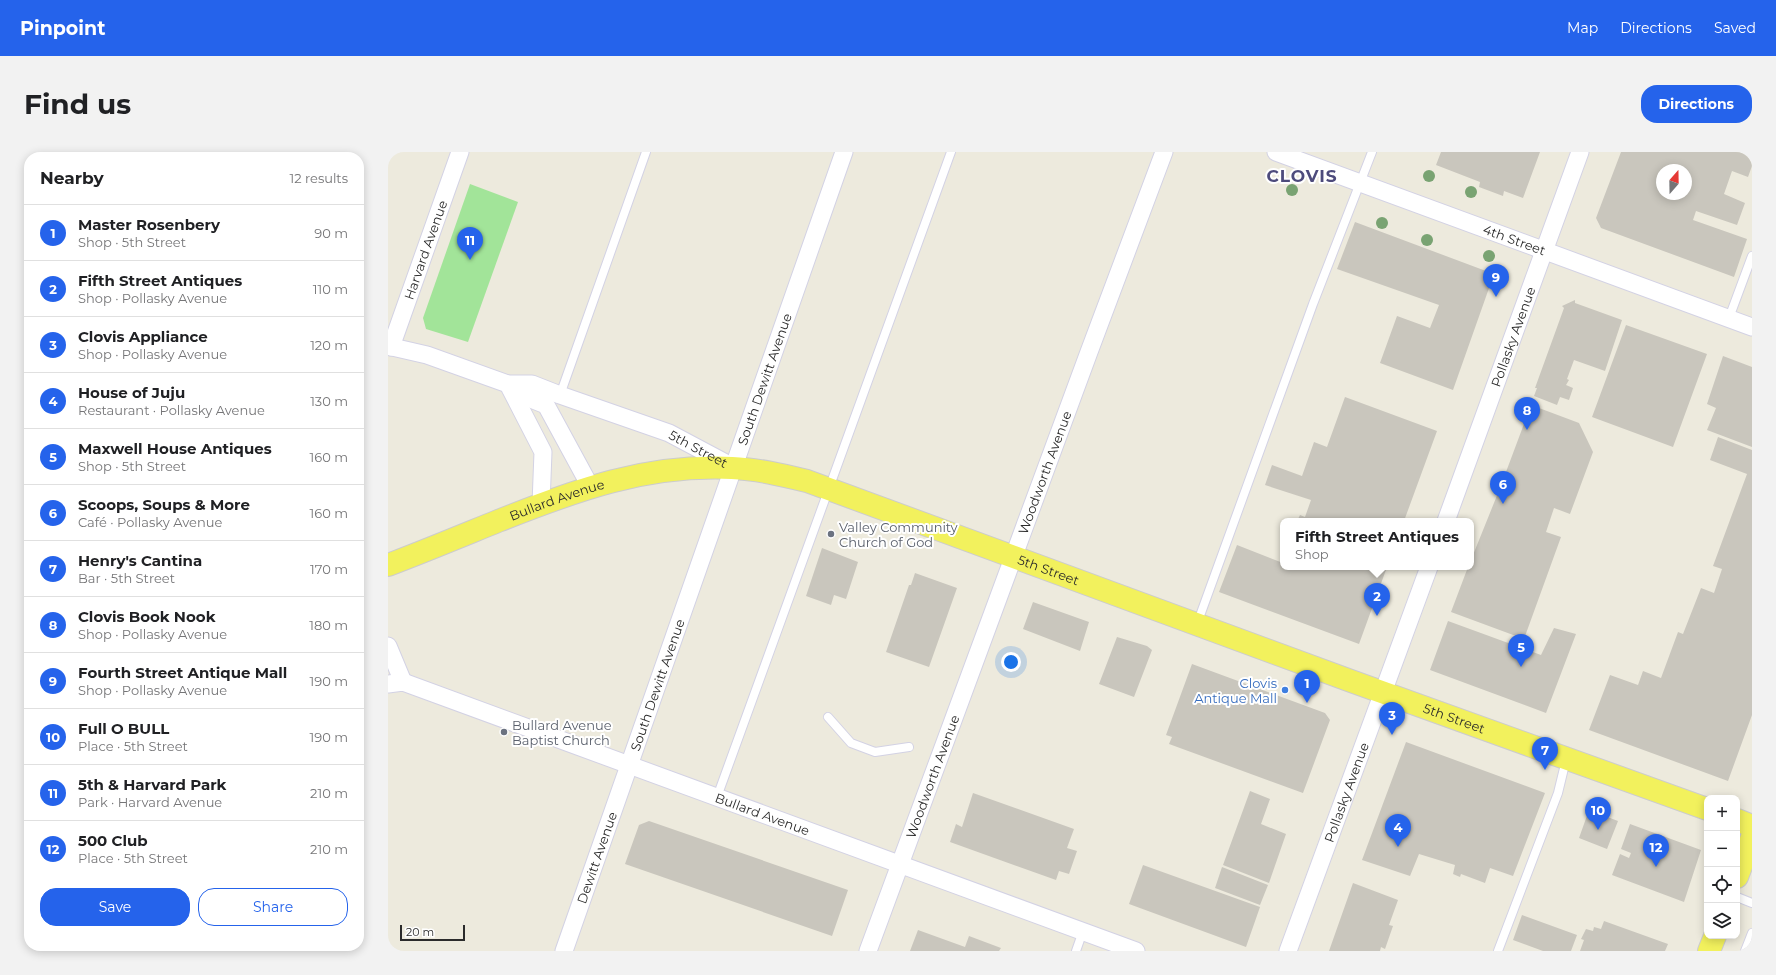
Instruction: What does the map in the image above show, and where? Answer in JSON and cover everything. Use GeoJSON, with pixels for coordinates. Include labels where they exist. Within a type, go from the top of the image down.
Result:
{"type":"FeatureCollection","features":[{"type":"Feature","properties":{"kind":"main road","name":"Bullard Avenue"},"geometry":{"type":"LineString","coordinates":[[388,565],[590,486],[638,474],[673,469],[733,468]]}},
{"type":"Feature","properties":{"kind":"main road","name":"5th Street"},"geometry":{"type":"LineString","coordinates":[[733,468],[773,472],[806,481],[1383,693],[1704,808]]}},
{"type":"Feature","properties":{"kind":"main road"},"geometry":{"type":"LineString","coordinates":[[1740,821],[1752,826]]}},
{"type":"Feature","properties":{"kind":"main road"},"geometry":{"type":"LineString","coordinates":[[1740,869],[1752,837]]}},
{"type":"Feature","properties":{"kind":"main road"},"geometry":{"type":"LineString","coordinates":[[1710,951],[1714,939]]}},
{"type":"Feature","properties":{"kind":"street","name":"Harvard Avenue"},"geometry":{"type":"LineString","coordinates":[[389,347],[460,152]]}},
{"type":"Feature","properties":{"kind":"street","name":"South Dewitt Avenue"},"geometry":{"type":"LineString","coordinates":[[630,764],[844,152]]}},
{"type":"Feature","properties":{"kind":"street","name":"Woodworth Avenue"},"geometry":{"type":"LineString","coordinates":[[868,951],[1164,152]]}},
{"type":"Feature","properties":{"kind":"street","name":"4th Street"},"geometry":{"type":"LineString","coordinates":[[1276,152],[1752,326]]}},
{"type":"Feature","properties":{"kind":"street","name":"Pollasky Avenue"},"geometry":{"type":"LineString","coordinates":[[1447,518],[1580,152]]}},
{"type":"Feature","properties":{"kind":"street","name":"5th Street"},"geometry":{"type":"LineString","coordinates":[[389,347],[427,354],[508,384],[532,384],[669,433],[733,468]]}},
{"type":"Feature","properties":{"kind":"street"},"geometry":{"type":"LineString","coordinates":[[508,384],[526,397],[546,405],[590,486]]}},
{"type":"Feature","properties":{"kind":"street"},"geometry":{"type":"LineString","coordinates":[[508,384],[543,452],[541,504]]}},
{"type":"Feature","properties":{"kind":"street","name":"Pollasky Avenue"},"geometry":{"type":"LineString","coordinates":[[1288,951],[1428,570]]}},
{"type":"Feature","properties":{"kind":"street"},"geometry":{"type":"LineString","coordinates":[[388,646],[396,683]]}},
{"type":"Feature","properties":{"kind":"street","name":"Bullard Avenue"},"geometry":{"type":"LineString","coordinates":[[396,683],[630,764],[1136,951]]}},
{"type":"Feature","properties":{"kind":"street","name":"Dewitt Avenue"},"geometry":{"type":"LineString","coordinates":[[564,951],[630,764]]}},
{"type":"Feature","properties":{"kind":"lane"},"geometry":{"type":"LineString","coordinates":[[560,395],[646,152]]}},
{"type":"Feature","properties":{"kind":"lane"},"geometry":{"type":"LineString","coordinates":[[717,797],[828,490],[842,456],[951,152]]}},
{"type":"Feature","properties":{"kind":"lane"},"geometry":{"type":"LineString","coordinates":[[1197,625],[1359,183],[1372,152]]}},
{"type":"Feature","properties":{"kind":"lane"},"geometry":{"type":"LineString","coordinates":[[1730,318],[1752,256]]}},
{"type":"Feature","properties":{"kind":"lane"},"geometry":{"type":"LineString","coordinates":[[828,717],[851,743],[875,752],[909,747]]}},
{"type":"Feature","properties":{"kind":"lane"},"geometry":{"type":"LineString","coordinates":[[1498,951],[1558,793],[1566,759]]}},
{"type":"Feature","properties":{"kind":"lane"},"geometry":{"type":"LineString","coordinates":[[1740,898],[1752,903]]}},
{"type":"Feature","properties":{"kind":"lane"},"geometry":{"type":"LineString","coordinates":[[1076,951],[1083,932]]}},
{"type":"Feature","properties":{"kind":"lane"},"geometry":{"type":"LineString","coordinates":[[1745,951],[1752,932]]}},
{"type":"Feature","properties":{"kind":"green space"},"geometry":{"type":"Polygon","coordinates":[[[470,184],[518,202],[468,342],[426,329],[423,318],[470,184]]]}},
{"type":"Feature","properties":{"kind":"building"},"geometry":{"type":"Polygon","coordinates":[[[1441,152],[1540,152],[1523,198],[1504,191],[1503,196],[1479,187],[1480,182],[1436,165],[1441,152]]]}},
{"type":"Feature","properties":{"kind":"building"},"geometry":{"type":"Polygon","coordinates":[[[1621,152],[1752,152],[1752,166],[1748,177],[1732,171],[1724,194],[1745,203],[1737,225],[1696,211],[1693,220],[1747,239],[1734,277],[1601,228],[1596,218],[1621,152]]]}},
{"type":"Feature","properties":{"kind":"building"},"geometry":{"type":"Polygon","coordinates":[[[1355,222],[1494,274],[1453,390],[1380,363],[1397,316],[1430,328],[1439,305],[1337,269],[1355,222]]]}},
{"type":"Feature","properties":{"kind":"building"},"geometry":{"type":"Polygon","coordinates":[[[1575,300],[1575,303],[1622,320],[1605,371],[1574,360],[1567,379],[1569,380],[1566,385],[1573,388],[1569,400],[1560,397],[1557,405],[1534,396],[1537,388],[1535,388],[1564,308],[1562,306],[1575,300]]]}},
{"type":"Feature","properties":{"kind":"building"},"geometry":{"type":"Polygon","coordinates":[[[1626,325],[1707,354],[1673,447],[1592,417],[1626,325]]]}},
{"type":"Feature","properties":{"kind":"building"},"geometry":{"type":"Polygon","coordinates":[[[1723,356],[1752,367],[1752,447],[1707,430],[1716,408],[1707,404],[1723,356]]]}},
{"type":"Feature","properties":{"kind":"building"},"geometry":{"type":"Polygon","coordinates":[[[1345,397],[1437,431],[1405,518],[1298,518],[1300,515],[1305,517],[1311,500],[1265,485],[1272,465],[1302,476],[1314,442],[1327,447],[1345,397]]]}},
{"type":"Feature","properties":{"kind":"building"},"geometry":{"type":"Polygon","coordinates":[[[1531,405],[1579,423],[1593,452],[1570,514],[1554,508],[1546,532],[1561,537],[1524,639],[1451,612],[1467,570],[1474,570],[1474,553],[1531,405]]]}},
{"type":"Feature","properties":{"kind":"building"},"geometry":{"type":"Polygon","coordinates":[[[1718,437],[1752,450],[1752,715],[1728,781],[1589,730],[1610,675],[1638,685],[1643,671],[1661,678],[1678,632],[1683,634],[1701,588],[1714,593],[1722,569],[1713,566],[1747,474],[1710,460],[1718,437]]]}},
{"type":"Feature","properties":{"kind":"building"},"geometry":{"type":"Polygon","coordinates":[[[1237,545],[1280,562],[1280,570],[1386,570],[1359,644],[1219,592],[1237,545]]]}},
{"type":"Feature","properties":{"kind":"building"},"geometry":{"type":"Polygon","coordinates":[[[822,548],[858,562],[846,599],[834,595],[831,605],[806,596],[822,548]]]}},
{"type":"Feature","properties":{"kind":"building"},"geometry":{"type":"Polygon","coordinates":[[[915,573],[957,588],[929,667],[886,652],[909,585],[911,585],[915,573]]]}},
{"type":"Feature","properties":{"kind":"building"},"geometry":{"type":"Polygon","coordinates":[[[1033,602],[1089,622],[1080,651],[1023,629],[1033,602]]]}},
{"type":"Feature","properties":{"kind":"building"},"geometry":{"type":"Polygon","coordinates":[[[1448,621],[1541,655],[1554,628],[1576,634],[1546,713],[1430,670],[1448,621]]]}},
{"type":"Feature","properties":{"kind":"building"},"geometry":{"type":"Polygon","coordinates":[[[1117,637],[1147,646],[1152,650],[1134,697],[1099,684],[1117,637]]]}},
{"type":"Feature","properties":{"kind":"building"},"geometry":{"type":"Polygon","coordinates":[[[1192,664],[1325,713],[1330,720],[1303,793],[1169,744],[1172,737],[1166,735],[1192,664]]]}},
{"type":"Feature","properties":{"kind":"building"},"geometry":{"type":"Polygon","coordinates":[[[1406,742],[1545,793],[1513,876],[1490,868],[1485,883],[1461,874],[1460,877],[1453,874],[1455,865],[1419,854],[1410,876],[1362,860],[1406,742]]]}},
{"type":"Feature","properties":{"kind":"building"},"geometry":{"type":"Polygon","coordinates":[[[1250,791],[1270,799],[1261,824],[1286,834],[1269,883],[1223,865],[1250,791]]]}},
{"type":"Feature","properties":{"kind":"building"},"geometry":{"type":"Polygon","coordinates":[[[973,793],[1074,829],[1067,848],[1077,851],[1069,874],[1059,871],[1056,880],[950,842],[956,824],[962,827],[973,793]]]}},
{"type":"Feature","properties":{"kind":"building"},"geometry":{"type":"Polygon","coordinates":[[[1589,810],[1618,821],[1607,849],[1579,838],[1589,810]]]}},
{"type":"Feature","properties":{"kind":"building"},"geometry":{"type":"Polygon","coordinates":[[[649,821],[848,890],[832,936],[625,864],[639,825],[649,821]]]}},
{"type":"Feature","properties":{"kind":"building"},"geometry":{"type":"Polygon","coordinates":[[[1630,824],[1701,850],[1684,902],[1612,875],[1620,854],[1629,858],[1631,853],[1621,849],[1630,824]]]}},
{"type":"Feature","properties":{"kind":"building"},"geometry":{"type":"Polygon","coordinates":[[[1143,865],[1260,907],[1246,947],[1129,904],[1143,865]]]}},
{"type":"Feature","properties":{"kind":"building"},"geometry":{"type":"Polygon","coordinates":[[[1222,867],[1268,885],[1260,905],[1215,888],[1222,867]]]}},
{"type":"Feature","properties":{"kind":"building"},"geometry":{"type":"Polygon","coordinates":[[[1353,883],[1398,900],[1389,925],[1393,926],[1385,949],[1381,947],[1380,951],[1329,951],[1353,883]]]}},
{"type":"Feature","properties":{"kind":"building"},"geometry":{"type":"Polygon","coordinates":[[[1522,915],[1577,935],[1571,951],[1543,951],[1513,940],[1522,915]]]}},
{"type":"Feature","properties":{"kind":"building"},"geometry":{"type":"Polygon","coordinates":[[[1604,921],[1668,944],[1665,951],[1580,951],[1584,940],[1581,939],[1586,929],[1593,931],[1594,927],[1601,929],[1604,921]]]}},
{"type":"Feature","properties":{"kind":"building"},"geometry":{"type":"Polygon","coordinates":[[[918,930],[965,947],[969,936],[1001,948],[999,951],[910,951],[918,930]]]}},
{"type":"Feature","properties":{"kind":"place","name":"5th & Harvard Park"},"geometry":{"type":"Point","coordinates":[470,260]}},
{"type":"Feature","properties":{"kind":"place","name":"Fourth Street Antique Mall"},"geometry":{"type":"Point","coordinates":[1496,297]}},
{"type":"Feature","properties":{"kind":"place","name":"Clovis Book Nook"},"geometry":{"type":"Point","coordinates":[1527,430]}},
{"type":"Feature","properties":{"kind":"place","name":"Scoops, Soups & More"},"geometry":{"type":"Point","coordinates":[1503,504]}},
{"type":"Feature","properties":{"kind":"place","name":"Valley Community Church of God"},"geometry":{"type":"Point","coordinates":[831,534]}},
{"type":"Feature","properties":{"kind":"place","name":"Fifth Street Antiques"},"geometry":{"type":"Point","coordinates":[1377,616]}},
{"type":"Feature","properties":{"kind":"place","name":"Maxwell House Antiques"},"geometry":{"type":"Point","coordinates":[1521,667]}},
{"type":"Feature","properties":{"kind":"place","name":"Clovis Antique Mall"},"geometry":{"type":"Point","coordinates":[1285,690]}},
{"type":"Feature","properties":{"kind":"place","name":"Master Rosenbery"},"geometry":{"type":"Point","coordinates":[1307,703]}},
{"type":"Feature","properties":{"kind":"place","name":"Bullard Avenue Baptist Church"},"geometry":{"type":"Point","coordinates":[504,732]}},
{"type":"Feature","properties":{"kind":"place","name":"Clovis Appliance"},"geometry":{"type":"Point","coordinates":[1392,735]}},
{"type":"Feature","properties":{"kind":"place","name":"Henry's Cantina"},"geometry":{"type":"Point","coordinates":[1545,770]}},
{"type":"Feature","properties":{"kind":"place","name":"Full O BULL"},"geometry":{"type":"Point","coordinates":[1598,830]}},
{"type":"Feature","properties":{"kind":"place","name":"House of Juju"},"geometry":{"type":"Point","coordinates":[1398,847]}},
{"type":"Feature","properties":{"kind":"place","name":"500 Club"},"geometry":{"type":"Point","coordinates":[1656,867]}},
{"type":"Feature","properties":{"kind":"district","name":"CLOVIS"},"geometry":{"type":"Point","coordinates":[1302,176]}}]}
